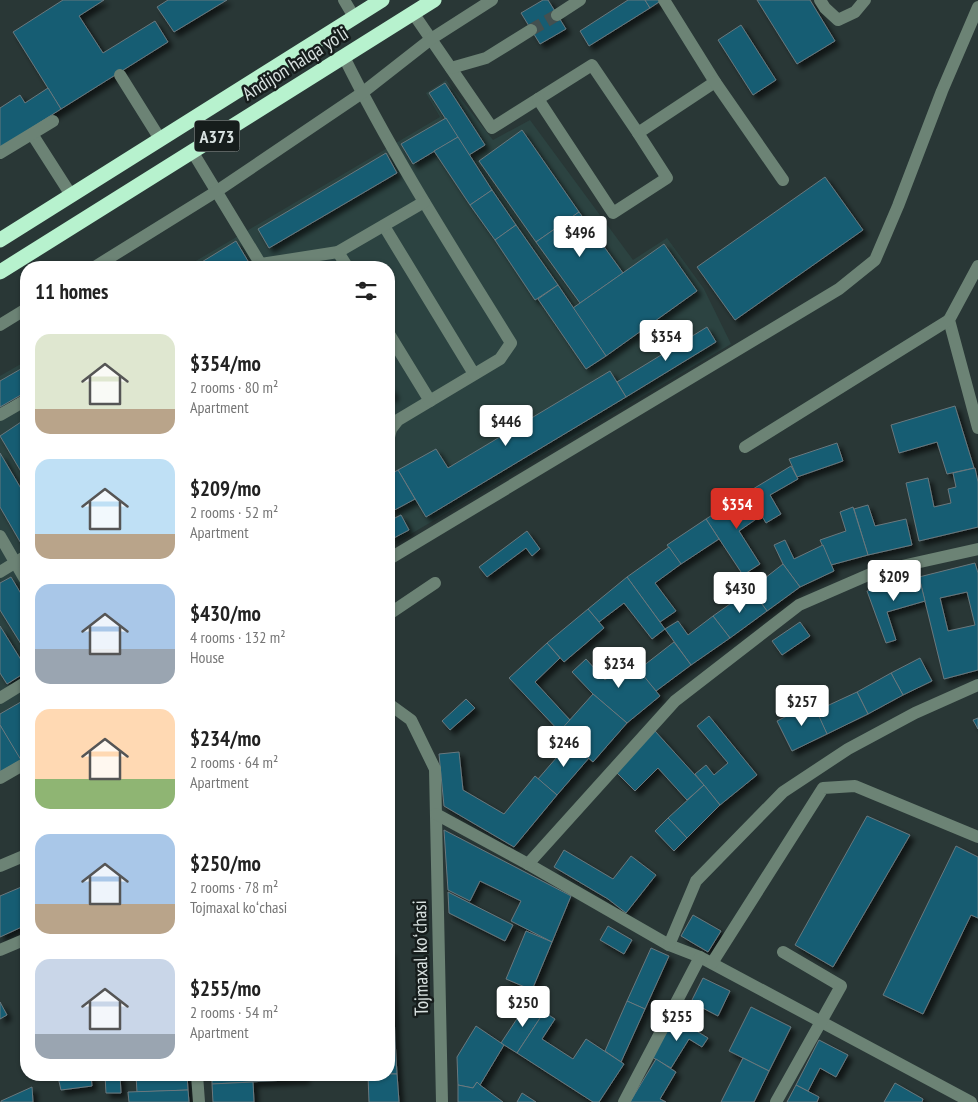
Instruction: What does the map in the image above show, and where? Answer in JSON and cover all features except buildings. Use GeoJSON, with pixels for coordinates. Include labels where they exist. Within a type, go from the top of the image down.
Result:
{"type":"FeatureCollection","features":[{"type":"Feature","properties":{"kind":"highway","name":"Andijon halqa yo‘li"},"geometry":{"type":"LineString","coordinates":[[0,240],[382,0]]}},
{"type":"Feature","properties":{"kind":"highway","name":"Andijon halqa yo‘li"},"geometry":{"type":"LineString","coordinates":[[0,272],[434,0]]}},
{"type":"Feature","properties":{"kind":"street"},"geometry":{"type":"LineString","coordinates":[[344,0],[354,17]]}},
{"type":"Feature","properties":{"kind":"street"},"geometry":{"type":"LineString","coordinates":[[104,261],[217,191],[362,93],[431,39],[492,0]]}},
{"type":"Feature","properties":{"kind":"street"},"geometry":{"type":"LineString","coordinates":[[557,15],[580,0]]}},
{"type":"Feature","properties":{"kind":"street"},"geometry":{"type":"LineString","coordinates":[[664,0],[715,82],[783,180]]}},
{"type":"Feature","properties":{"kind":"street"},"geometry":{"type":"LineString","coordinates":[[820,0],[825,8],[838,20],[855,12],[864,0]]}},
{"type":"Feature","properties":{"kind":"street"},"geometry":{"type":"LineString","coordinates":[[395,555],[839,290],[875,260],[942,91],[978,7]]}},
{"type":"Feature","properties":{"kind":"street"},"geometry":{"type":"LineString","coordinates":[[413,13],[492,128],[538,99],[592,65],[667,178],[613,214],[538,99]]}},
{"type":"Feature","properties":{"kind":"street"},"geometry":{"type":"LineString","coordinates":[[451,68],[486,58],[531,30]]}},
{"type":"Feature","properties":{"kind":"street"},"geometry":{"type":"LineString","coordinates":[[344,57],[362,93],[424,202],[511,343],[500,359],[398,420],[395,424]]}},
{"type":"Feature","properties":{"kind":"street"},"geometry":{"type":"LineString","coordinates":[[120,75],[160,140]]}},
{"type":"Feature","properties":{"kind":"street"},"geometry":{"type":"LineString","coordinates":[[638,133],[715,82]]}},
{"type":"Feature","properties":{"kind":"street"},"geometry":{"type":"LineString","coordinates":[[0,153],[53,121]]}},
{"type":"Feature","properties":{"kind":"street"},"geometry":{"type":"LineString","coordinates":[[32,134],[71,195]]}},
{"type":"Feature","properties":{"kind":"street"},"geometry":{"type":"LineString","coordinates":[[192,151],[256,261]]}},
{"type":"Feature","properties":{"kind":"street"},"geometry":{"type":"LineString","coordinates":[[287,261],[338,252],[424,202]]}},
{"type":"Feature","properties":{"kind":"street"},"geometry":{"type":"LineString","coordinates":[[384,226],[474,374]]}},
{"type":"Feature","properties":{"kind":"street"},"geometry":{"type":"LineString","coordinates":[[338,252],[344,261]]}},
{"type":"Feature","properties":{"kind":"street"},"geometry":{"type":"LineString","coordinates":[[745,447],[949,320],[978,266]]}},
{"type":"Feature","properties":{"kind":"street"},"geometry":{"type":"LineString","coordinates":[[0,325],[20,313]]}},
{"type":"Feature","properties":{"kind":"street"},"geometry":{"type":"LineString","coordinates":[[949,320],[978,428]]}},
{"type":"Feature","properties":{"kind":"street"},"geometry":{"type":"LineString","coordinates":[[395,344],[430,401]]}},
{"type":"Feature","properties":{"kind":"street"},"geometry":{"type":"LineString","coordinates":[[969,392],[978,402]]}},
{"type":"Feature","properties":{"kind":"street"},"geometry":{"type":"LineString","coordinates":[[0,416],[20,404]]}},
{"type":"Feature","properties":{"kind":"street"},"geometry":{"type":"LineString","coordinates":[[0,536],[20,558]]}},
{"type":"Feature","properties":{"kind":"street"},"geometry":{"type":"LineString","coordinates":[[528,864],[675,702],[799,605],[875,572],[978,549]]}},
{"type":"Feature","properties":{"kind":"street"},"geometry":{"type":"LineString","coordinates":[[0,572],[20,560]]}},
{"type":"Feature","properties":{"kind":"street"},"geometry":{"type":"LineString","coordinates":[[395,610],[435,583]]}},
{"type":"Feature","properties":{"kind":"street"},"geometry":{"type":"LineString","coordinates":[[669,945],[696,881],[783,792],[848,749],[915,713],[978,685]]}},
{"type":"Feature","properties":{"kind":"street"},"geometry":{"type":"LineString","coordinates":[[0,698],[20,686]]}},
{"type":"Feature","properties":{"kind":"street","name":"Tojmaxal koʻchasi"},"geometry":{"type":"LineString","coordinates":[[395,708],[411,720],[435,769],[442,1102]]}},
{"type":"Feature","properties":{"kind":"street"},"geometry":{"type":"LineString","coordinates":[[0,778],[20,766]]}},
{"type":"Feature","properties":{"kind":"street"},"geometry":{"type":"LineString","coordinates":[[712,963],[823,788],[855,786],[978,837]]}},
{"type":"Feature","properties":{"kind":"street"},"geometry":{"type":"LineString","coordinates":[[436,814],[528,864],[669,945],[700,956],[820,1021],[951,1097],[971,1102]]}},
{"type":"Feature","properties":{"kind":"street"},"geometry":{"type":"LineString","coordinates":[[0,866],[20,858]]}},
{"type":"Feature","properties":{"kind":"street"},"geometry":{"type":"LineString","coordinates":[[0,950],[20,942]]}},
{"type":"Feature","properties":{"kind":"street"},"geometry":{"type":"LineString","coordinates":[[776,1102],[820,1021],[842,986],[782,952]]}},
{"type":"Feature","properties":{"kind":"street"},"geometry":{"type":"LineString","coordinates":[[624,1102],[700,956]]}},
{"type":"Feature","properties":{"kind":"street"},"geometry":{"type":"LineString","coordinates":[[198,1081],[199,1102]]}},
{"type":"Feature","properties":{"kind":"shaded area"},"geometry":{"type":"Polygon","coordinates":[[[446,80],[493,140],[530,120],[633,260],[667,238],[704,289],[731,344],[395,543],[395,261],[196,261],[440,117],[426,93],[446,80]]]}},
{"type":"Feature","properties":{"kind":"shaded area"},"geometry":{"type":"Polygon","coordinates":[[[20,364],[20,763],[0,775],[0,376],[20,364]]]}},
{"type":"Feature","properties":{"kind":"tunnel"},"geometry":{"type":"LineString","coordinates":[[531,30],[557,15]]}}]}
